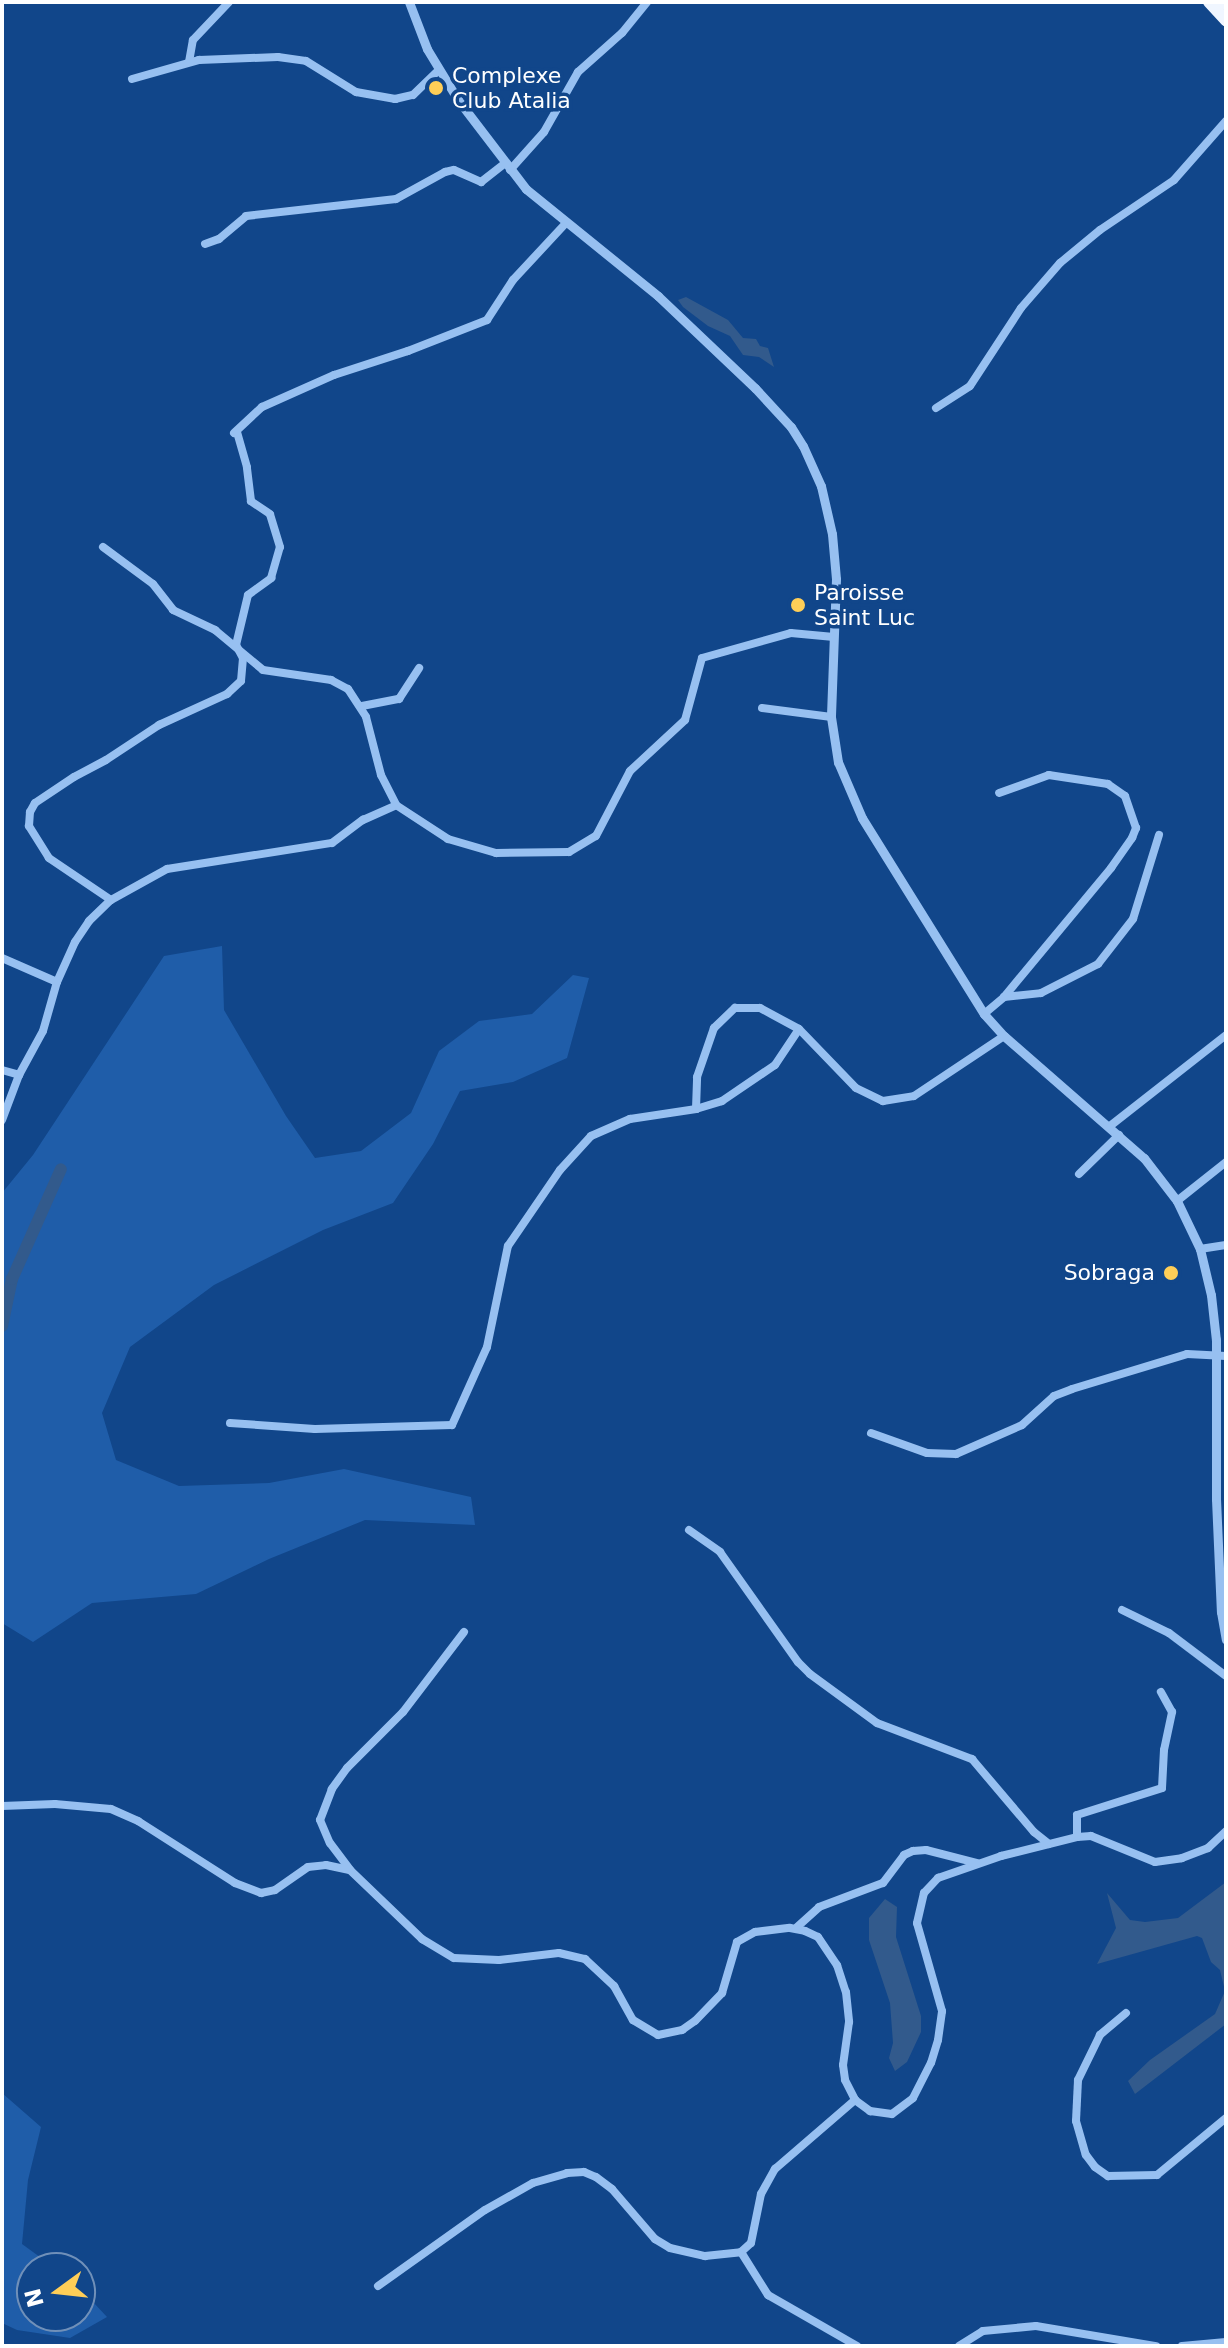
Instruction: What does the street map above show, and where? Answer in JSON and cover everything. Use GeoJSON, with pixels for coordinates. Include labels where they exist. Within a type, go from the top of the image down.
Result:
{"type":"FeatureCollection","features":[{"type":"Feature","properties":{"kind":"highway"},"geometry":{"type":"LineString","coordinates":[[1209,2],[1226,20]]}},
{"type":"Feature","properties":{"kind":"street"},"geometry":{"type":"LineString","coordinates":[[189,62],[193,40],[229,2]]}},
{"type":"Feature","properties":{"kind":"street"},"geometry":{"type":"LineString","coordinates":[[409,2],[417,27],[439,70],[507,167],[566,223],[658,296],[755,388],[791,427],[821,486],[832,534],[836,579],[831,717],[838,762],[862,818],[984,1014],[1004,1036],[1110,1126],[1159,1174],[1177,1201],[1200,1249],[1221,1340],[1219,1592],[1226,1640]]}},
{"type":"Feature","properties":{"kind":"street"},"geometry":{"type":"LineString","coordinates":[[205,244],[219,239],[246,216],[396,199],[454,170],[481,182],[507,167],[544,132],[578,72],[622,33],[647,2]]}},
{"type":"Feature","properties":{"kind":"street"},"geometry":{"type":"LineString","coordinates":[[132,79],[189,62],[293,59],[306,61],[356,92],[395,99],[413,95],[439,70]]}},
{"type":"Feature","properties":{"kind":"street"},"geometry":{"type":"LineString","coordinates":[[936,408],[970,386],[1021,308],[1060,263],[1100,230],[1174,180],[1226,121]]}},
{"type":"Feature","properties":{"kind":"street"},"geometry":{"type":"LineString","coordinates":[[111,900],[49,858],[29,826],[30,812],[35,803],[159,725],[227,694],[238,685],[244,673],[243,658],[236,645],[248,595],[271,578],[280,547],[270,514],[251,501],[247,467],[234,433],[258,409],[334,375],[487,320],[519,272],[566,223]]}},
{"type":"Feature","properties":{"kind":"street"},"geometry":{"type":"LineString","coordinates":[[103,547],[153,584],[173,610],[215,630],[263,670],[331,680],[348,689],[362,706],[381,775],[396,805],[448,839],[496,853],[569,852],[596,836],[630,771],[685,720],[702,658],[791,633],[834,637]]}},
{"type":"Feature","properties":{"kind":"street"},"geometry":{"type":"LineString","coordinates":[[362,706],[399,699],[419,668]]}},
{"type":"Feature","properties":{"kind":"street"},"geometry":{"type":"LineString","coordinates":[[762,708],[831,717]]}},
{"type":"Feature","properties":{"kind":"street"},"geometry":{"type":"LineString","coordinates":[[984,1014],[1004,997],[1111,868],[1136,828],[1125,796],[1108,784],[1049,775],[999,793]]}},
{"type":"Feature","properties":{"kind":"street"},"geometry":{"type":"LineString","coordinates":[[2,1120],[19,1075],[43,1031],[57,982],[75,942],[89,921],[111,900],[167,869],[332,843],[363,820],[396,805]]}},
{"type":"Feature","properties":{"kind":"street"},"geometry":{"type":"LineString","coordinates":[[1004,997],[1041,993],[1098,964],[1133,919],[1159,835]]}},
{"type":"Feature","properties":{"kind":"street"},"geometry":{"type":"LineString","coordinates":[[2,958],[57,982]]}},
{"type":"Feature","properties":{"kind":"street"},"geometry":{"type":"LineString","coordinates":[[696,1109],[697,1077],[714,1028],[723,1017],[745,1005],[760,1008],[799,1029],[856,1088],[872,1098],[891,1102],[914,1096],[933,1085],[1004,1036]]}},
{"type":"Feature","properties":{"kind":"street"},"geometry":{"type":"LineString","coordinates":[[230,1423],[315,1429],[452,1425],[487,1347],[508,1246],[579,1147],[606,1128],[630,1119],[696,1109],[722,1101],[775,1065],[799,1029]]}},
{"type":"Feature","properties":{"kind":"street"},"geometry":{"type":"LineString","coordinates":[[1110,1126],[1226,1035]]}},
{"type":"Feature","properties":{"kind":"street"},"geometry":{"type":"LineString","coordinates":[[2,1070],[19,1075]]}},
{"type":"Feature","properties":{"kind":"street"},"geometry":{"type":"LineString","coordinates":[[1079,1174],[1119,1135]]}},
{"type":"Feature","properties":{"kind":"street"},"geometry":{"type":"LineString","coordinates":[[1177,1201],[1226,1162]]}},
{"type":"Feature","properties":{"kind":"street"},"geometry":{"type":"LineString","coordinates":[[1200,1249],[1226,1245]]}},
{"type":"Feature","properties":{"kind":"street"},"geometry":{"type":"LineString","coordinates":[[871,1433],[927,1453],[956,1454],[1022,1425],[1054,1396],[1072,1389],[1187,1354],[1221,1355]]}},
{"type":"Feature","properties":{"kind":"street"},"geometry":{"type":"LineString","coordinates":[[689,1530],[720,1552],[798,1662],[810,1674],[877,1723],[972,1759],[1034,1832],[1049,1844]]}},
{"type":"Feature","properties":{"kind":"street"},"geometry":{"type":"LineString","coordinates":[[1122,1610],[1169,1633],[1226,1676]]}},
{"type":"Feature","properties":{"kind":"street"},"geometry":{"type":"LineString","coordinates":[[464,1632],[403,1712],[347,1768],[332,1789],[320,1820],[330,1843],[350,1870],[422,1939],[454,1958],[499,1960],[559,1953],[585,1959],[614,1986],[633,2020],[658,2035],[682,2030],[722,1993],[737,1942],[755,1932],[796,1928],[818,1937],[837,1965],[846,1992],[849,2022],[843,2065],[845,2080],[855,2100],[870,2111],[892,2114],[900,2110],[919,2089],[938,2040],[942,2011],[917,1923],[917,1911],[924,1893],[938,1878],[1077,1837],[1091,1836],[1155,1862],[1198,1853],[1226,1831]]}},
{"type":"Feature","properties":{"kind":"street"},"geometry":{"type":"LineString","coordinates":[[1077,1837],[1077,1815],[1162,1788],[1164,1750],[1172,1712],[1161,1692]]}},
{"type":"Feature","properties":{"kind":"street"},"geometry":{"type":"LineString","coordinates":[[2,1806],[55,1804],[111,1809],[138,1821],[235,1883],[261,1893],[275,1890],[308,1867],[326,1865],[350,1870]]}},
{"type":"Feature","properties":{"kind":"street"},"geometry":{"type":"LineString","coordinates":[[796,1928],[819,1907],[883,1883],[904,1855],[913,1851],[926,1850],[962,1861],[981,1863]]}},
{"type":"Feature","properties":{"kind":"street"},"geometry":{"type":"LineString","coordinates":[[1126,2013],[1100,2035],[1078,2080],[1076,2121],[1086,2155],[1095,2167],[1108,2176],[1157,2175],[1226,2118]]}},
{"type":"Feature","properties":{"kind":"street"},"geometry":{"type":"LineString","coordinates":[[378,2286],[485,2210],[533,2183],[567,2173],[584,2172],[596,2177],[612,2189],[655,2239],[670,2248],[705,2256],[741,2252],[751,2243],[761,2194],[775,2169],[855,2100]]}},
{"type":"Feature","properties":{"kind":"street"},"geometry":{"type":"LineString","coordinates":[[741,2252],[768,2295],[857,2346]]}},
{"type":"Feature","properties":{"kind":"street"},"geometry":{"type":"LineString","coordinates":[[959,2346],[983,2331],[1036,2326],[1156,2346]]}},
{"type":"Feature","properties":{"kind":"street"},"geometry":{"type":"LineString","coordinates":[[1182,2346],[1226,2342]]}},
{"type":"Feature","properties":{"kind":"shaded area"},"geometry":{"type":"Polygon","coordinates":[[[686,297],[728,320],[743,338],[756,339],[760,346],[768,348],[774,367],[759,357],[743,355],[730,336],[708,326],[683,307],[678,300],[686,297]]]}},
{"type":"Feature","properties":{"kind":"shaded area"},"geometry":{"type":"Polygon","coordinates":[[[222,946],[224,1010],[286,1116],[315,1158],[361,1151],[411,1113],[439,1051],[479,1021],[532,1014],[573,975],[589,978],[567,1058],[513,1082],[460,1091],[433,1144],[393,1203],[323,1230],[214,1285],[130,1347],[102,1413],[116,1460],[179,1486],[269,1483],[344,1469],[471,1497],[475,1525],[365,1520],[269,1559],[196,1594],[92,1603],[33,1642],[2,1623],[2,1193],[33,1155],[164,956],[222,946]]]}},
{"type":"Feature","properties":{"kind":"shaded area"},"geometry":{"type":"Polygon","coordinates":[[[1226,1882],[1226,2024],[1135,2094],[1128,2081],[1150,2060],[1215,2014],[1225,1991],[1220,1970],[1211,1962],[1202,1938],[1197,1936],[1097,1964],[1116,1928],[1107,1893],[1130,1920],[1145,1922],[1178,1918],[1226,1882]]]}},
{"type":"Feature","properties":{"kind":"shaded area"},"geometry":{"type":"Polygon","coordinates":[[[885,1899],[897,1907],[896,1937],[921,2016],[921,2032],[907,2062],[895,2071],[889,2058],[893,2043],[890,2003],[869,1940],[869,1918],[885,1899]]]}},
{"type":"Feature","properties":{"kind":"shaded area"},"geometry":{"type":"Polygon","coordinates":[[[2,2093],[41,2127],[28,2180],[22,2244],[33,2252],[16,2252],[16,2330],[2,2323],[2,2093]]]}},
{"type":"Feature","properties":{"kind":"shaded area"},"geometry":{"type":"Polygon","coordinates":[[[96,2305],[107,2317],[96,2323],[96,2305]]]}},
{"type":"Feature","properties":{"kind":"shaded area"},"geometry":{"type":"Polygon","coordinates":[[[30,2332],[81,2332],[70,2338],[30,2332]]]}},
{"type":"Feature","properties":{"kind":"waterway"},"geometry":{"type":"LineString","coordinates":[[2,1326],[12,1279],[61,1169]]}},
{"type":"Feature","properties":{"kind":"place","name":"Complexe Club Atalia"},"geometry":{"type":"Point","coordinates":[436,88]}},
{"type":"Feature","properties":{"kind":"place","name":"Paroisse Saint Luc"},"geometry":{"type":"Point","coordinates":[798,605]}},
{"type":"Feature","properties":{"kind":"place","name":"Sobraga"},"geometry":{"type":"Point","coordinates":[1171,1273]}}]}
